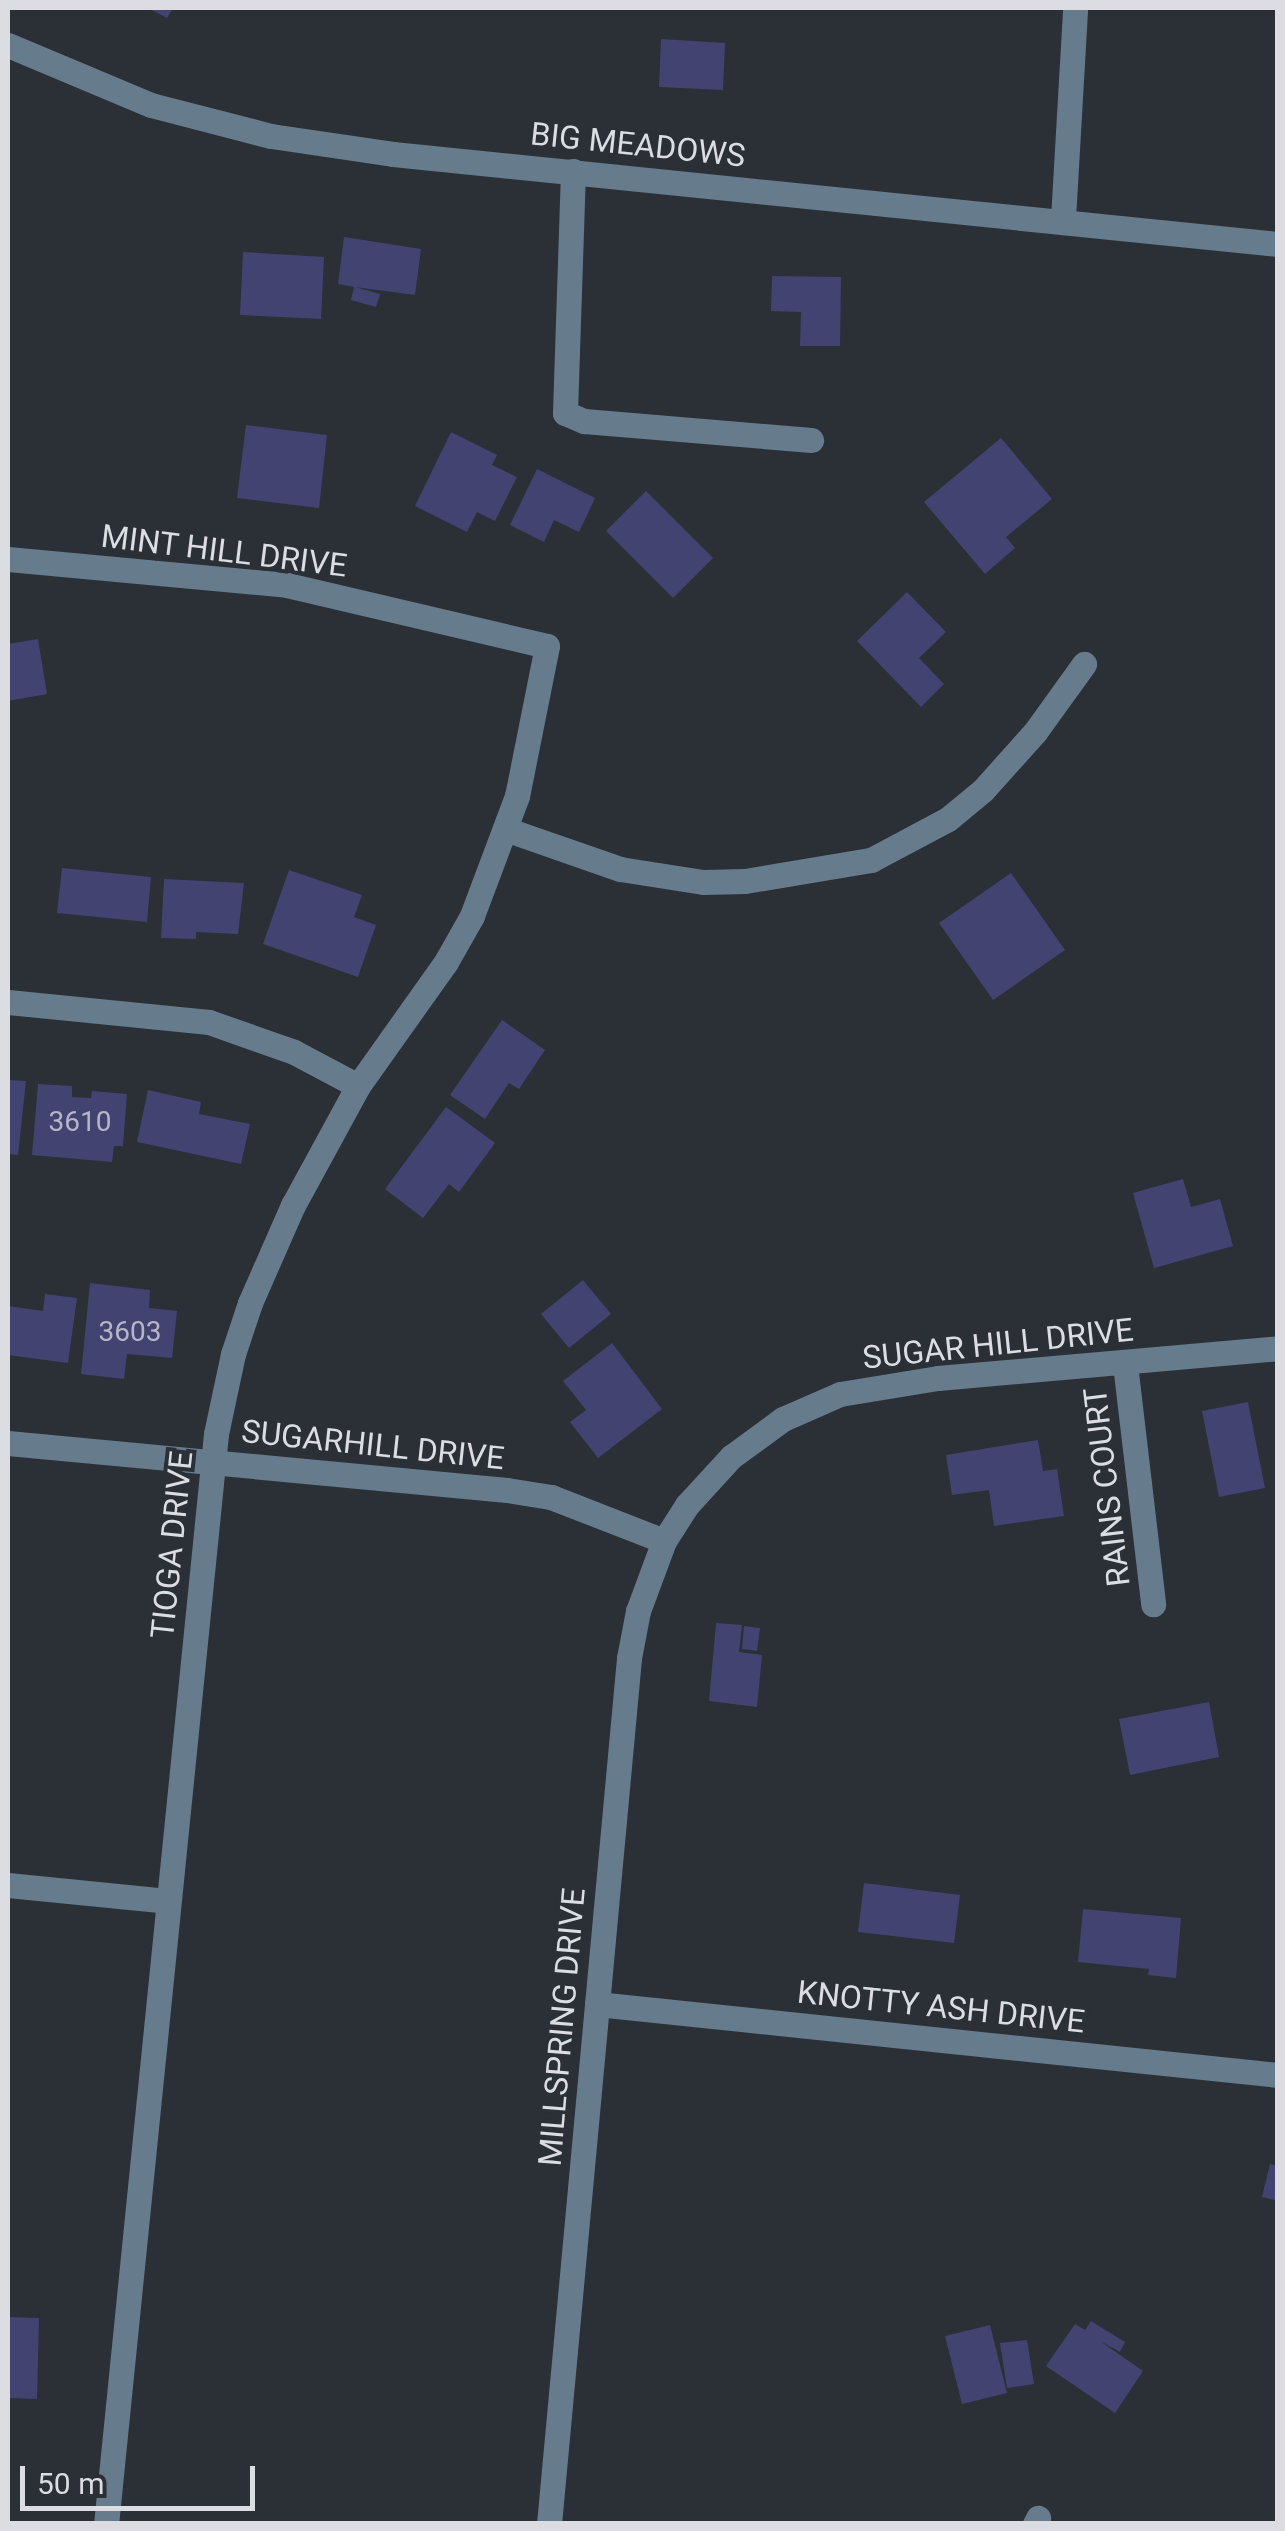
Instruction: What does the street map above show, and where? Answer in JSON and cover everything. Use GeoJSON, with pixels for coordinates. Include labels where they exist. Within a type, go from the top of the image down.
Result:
{"type":"FeatureCollection","features":[{"type":"Feature","properties":{"kind":"street"},"geometry":{"type":"LineString","coordinates":[[1063,219],[1075,8]]}},
{"type":"Feature","properties":{"kind":"street","name":"BIG MEADOWS"},"geometry":{"type":"LineString","coordinates":[[8,45],[150,105],[271,136],[393,154],[1063,219],[1278,244]]}},
{"type":"Feature","properties":{"kind":"street"},"geometry":{"type":"LineString","coordinates":[[573,171],[565,413],[584,421],[810,440]]}},
{"type":"Feature","properties":{"kind":"street","name":"MINT HILL DRIVE"},"geometry":{"type":"LineString","coordinates":[[8,559],[287,585],[547,646]]}},
{"type":"Feature","properties":{"kind":"street","name":"TIOGA DRIVE"},"geometry":{"type":"LineString","coordinates":[[106,2524],[213,1462],[233,1354],[250,1303],[293,1205],[358,1086],[446,962],[472,916],[508,830],[547,646]]}},
{"type":"Feature","properties":{"kind":"street"},"geometry":{"type":"LineString","coordinates":[[508,830],[620,869],[703,882],[746,882],[871,860],[935,827],[983,790],[1035,732],[1084,664]]}},
{"type":"Feature","properties":{"kind":"street"},"geometry":{"type":"LineString","coordinates":[[8,1002],[209,1022],[294,1052],[358,1086]]}},
{"type":"Feature","properties":{"kind":"street","name":"SUGAR HILL DRIVE"},"geometry":{"type":"LineString","coordinates":[[664,1541],[687,1505],[730,1457],[812,1405],[872,1387],[1278,1348]]}},
{"type":"Feature","properties":{"kind":"street","name":"RAINS COURT"},"geometry":{"type":"LineString","coordinates":[[1125,1364],[1153,1604]]}},
{"type":"Feature","properties":{"kind":"street","name":"SUGARHILL DRIVE"},"geometry":{"type":"LineString","coordinates":[[8,1443],[551,1497],[664,1541]]}},
{"type":"Feature","properties":{"kind":"street","name":"MILLSPRING DRIVE"},"geometry":{"type":"LineString","coordinates":[[549,2524],[629,1658],[638,1611],[664,1541]]}},
{"type":"Feature","properties":{"kind":"street"},"geometry":{"type":"LineString","coordinates":[[8,1885],[168,1901]]}},
{"type":"Feature","properties":{"kind":"street","name":"KNOTTY ASH DRIVE"},"geometry":{"type":"LineString","coordinates":[[597,2004],[1278,2075]]}},
{"type":"Feature","properties":{"kind":"building"},"geometry":{"type":"Polygon","coordinates":[[[148,8],[173,8],[167,18],[148,8]]]}},
{"type":"Feature","properties":{"kind":"building"},"geometry":{"type":"Polygon","coordinates":[[[661,39],[725,43],[723,90],[659,87],[661,39]]]}},
{"type":"Feature","properties":{"kind":"building"},"geometry":{"type":"Polygon","coordinates":[[[344,237],[421,249],[415,295],[355,287],[380,294],[376,307],[351,300],[354,287],[338,284],[344,237]]]}},
{"type":"Feature","properties":{"kind":"building"},"geometry":{"type":"Polygon","coordinates":[[[243,252],[324,257],[321,319],[240,315],[243,252]]]}},
{"type":"Feature","properties":{"kind":"building"},"geometry":{"type":"Polygon","coordinates":[[[772,276],[841,277],[840,346],[800,346],[801,312],[771,311],[772,276]]]}},
{"type":"Feature","properties":{"kind":"building"},"geometry":{"type":"Polygon","coordinates":[[[246,425],[327,435],[319,508],[237,498],[246,425]]]}},
{"type":"Feature","properties":{"kind":"building"},"geometry":{"type":"Polygon","coordinates":[[[451,432],[497,455],[492,465],[517,477],[495,521],[477,512],[467,532],[415,506],[451,432]]]}},
{"type":"Feature","properties":{"kind":"building"},"geometry":{"type":"Polygon","coordinates":[[[1001,438],[1052,499],[1006,537],[1015,548],[985,574],[924,502],[1001,438]]]}},
{"type":"Feature","properties":{"kind":"building"},"geometry":{"type":"Polygon","coordinates":[[[537,469],[595,498],[579,532],[554,520],[544,542],[510,525],[537,469]]]}},
{"type":"Feature","properties":{"kind":"building"},"geometry":{"type":"Polygon","coordinates":[[[646,491],[713,558],[673,598],[606,531],[646,491]]]}},
{"type":"Feature","properties":{"kind":"building"},"geometry":{"type":"Polygon","coordinates":[[[907,592],[946,632],[919,658],[944,684],[921,707],[857,641],[907,592]]]}},
{"type":"Feature","properties":{"kind":"building"},"geometry":{"type":"Polygon","coordinates":[[[38,639],[47,694],[8,701],[8,644],[38,639]]]}},
{"type":"Feature","properties":{"kind":"building"},"geometry":{"type":"Polygon","coordinates":[[[62,868],[151,877],[147,922],[57,913],[62,868]]]}},
{"type":"Feature","properties":{"kind":"building"},"geometry":{"type":"Polygon","coordinates":[[[289,870],[362,895],[354,917],[376,925],[358,977],[263,944],[289,870]]]}},
{"type":"Feature","properties":{"kind":"building"},"geometry":{"type":"Polygon","coordinates":[[[1011,873],[1065,950],[993,1000],[939,923],[1011,873]]]}},
{"type":"Feature","properties":{"kind":"building"},"geometry":{"type":"Polygon","coordinates":[[[164,879],[244,883],[238,934],[196,932],[196,939],[161,938],[164,879]]]}},
{"type":"Feature","properties":{"kind":"building"},"geometry":{"type":"Polygon","coordinates":[[[502,1020],[545,1050],[519,1089],[509,1083],[485,1119],[450,1095],[502,1020]]]}},
{"type":"Feature","properties":{"kind":"building"},"geometry":{"type":"Polygon","coordinates":[[[8,1080],[26,1081],[18,1155],[8,1154],[8,1080]]]}},
{"type":"Feature","properties":{"kind":"building"},"geometry":{"type":"Polygon","coordinates":[[[38,1084],[72,1086],[72,1097],[91,1098],[92,1091],[127,1094],[123,1146],[114,1146],[112,1162],[32,1155],[38,1084]]]}},
{"type":"Feature","properties":{"kind":"building"},"geometry":{"type":"Polygon","coordinates":[[[148,1090],[201,1102],[199,1114],[250,1124],[241,1164],[137,1142],[148,1090]]]}},
{"type":"Feature","properties":{"kind":"building"},"geometry":{"type":"Polygon","coordinates":[[[446,1107],[495,1143],[459,1192],[449,1184],[423,1218],[385,1189],[446,1107]]]}},
{"type":"Feature","properties":{"kind":"building"},"geometry":{"type":"Polygon","coordinates":[[[1183,1179],[1191,1207],[1220,1199],[1233,1246],[1154,1268],[1133,1193],[1183,1179]]]}},
{"type":"Feature","properties":{"kind":"building"},"geometry":{"type":"Polygon","coordinates":[[[583,1280],[611,1314],[569,1348],[541,1314],[583,1280]]]}},
{"type":"Feature","properties":{"kind":"building"},"geometry":{"type":"Polygon","coordinates":[[[90,1283],[150,1290],[149,1308],[177,1311],[172,1358],[127,1354],[124,1379],[81,1374],[90,1283]]]}},
{"type":"Feature","properties":{"kind":"building"},"geometry":{"type":"Polygon","coordinates":[[[45,1294],[77,1298],[68,1363],[8,1355],[8,1306],[43,1311],[45,1294]]]}},
{"type":"Feature","properties":{"kind":"building"},"geometry":{"type":"Polygon","coordinates":[[[612,1343],[662,1409],[598,1458],[570,1422],[586,1410],[563,1381],[612,1343]]]}},
{"type":"Feature","properties":{"kind":"building"},"geometry":{"type":"Polygon","coordinates":[[[1248,1402],[1265,1488],[1219,1497],[1202,1411],[1248,1402]]]}},
{"type":"Feature","properties":{"kind":"building"},"geometry":{"type":"Polygon","coordinates":[[[1038,1440],[1043,1471],[1057,1469],[1064,1516],[994,1526],[989,1490],[952,1495],[946,1455],[1038,1440]]]}},
{"type":"Feature","properties":{"kind":"building"},"geometry":{"type":"Polygon","coordinates":[[[716,1623],[742,1625],[739,1652],[762,1655],[757,1707],[709,1701],[716,1623]]]}},
{"type":"Feature","properties":{"kind":"building"},"geometry":{"type":"Polygon","coordinates":[[[744,1626],[760,1628],[757,1651],[742,1649],[744,1626]]]}},
{"type":"Feature","properties":{"kind":"building"},"geometry":{"type":"Polygon","coordinates":[[[1209,1702],[1219,1757],[1130,1775],[1119,1719],[1209,1702]]]}},
{"type":"Feature","properties":{"kind":"building"},"geometry":{"type":"Polygon","coordinates":[[[864,1883],[960,1895],[954,1943],[858,1932],[864,1883]]]}},
{"type":"Feature","properties":{"kind":"building"},"geometry":{"type":"Polygon","coordinates":[[[1083,1909],[1181,1918],[1176,1978],[1148,1975],[1149,1969],[1078,1962],[1083,1909]]]}},
{"type":"Feature","properties":{"kind":"building"},"geometry":{"type":"Polygon","coordinates":[[[1270,2164],[1278,2166],[1278,2201],[1262,2197],[1270,2164]]]}},
{"type":"Feature","properties":{"kind":"building"},"geometry":{"type":"Polygon","coordinates":[[[8,2317],[39,2318],[37,2399],[8,2398],[8,2317]]]}},
{"type":"Feature","properties":{"kind":"building"},"geometry":{"type":"Polygon","coordinates":[[[1091,2321],[1125,2342],[1120,2352],[1100,2341],[1143,2371],[1115,2413],[1046,2366],[1075,2324],[1085,2330],[1091,2321]]]}},
{"type":"Feature","properties":{"kind":"building"},"geometry":{"type":"Polygon","coordinates":[[[990,2325],[1007,2393],[962,2404],[945,2336],[990,2325]]]}},
{"type":"Feature","properties":{"kind":"building"},"geometry":{"type":"Polygon","coordinates":[[[1027,2340],[1034,2384],[1007,2388],[1000,2343],[1027,2340]]]}}]}
